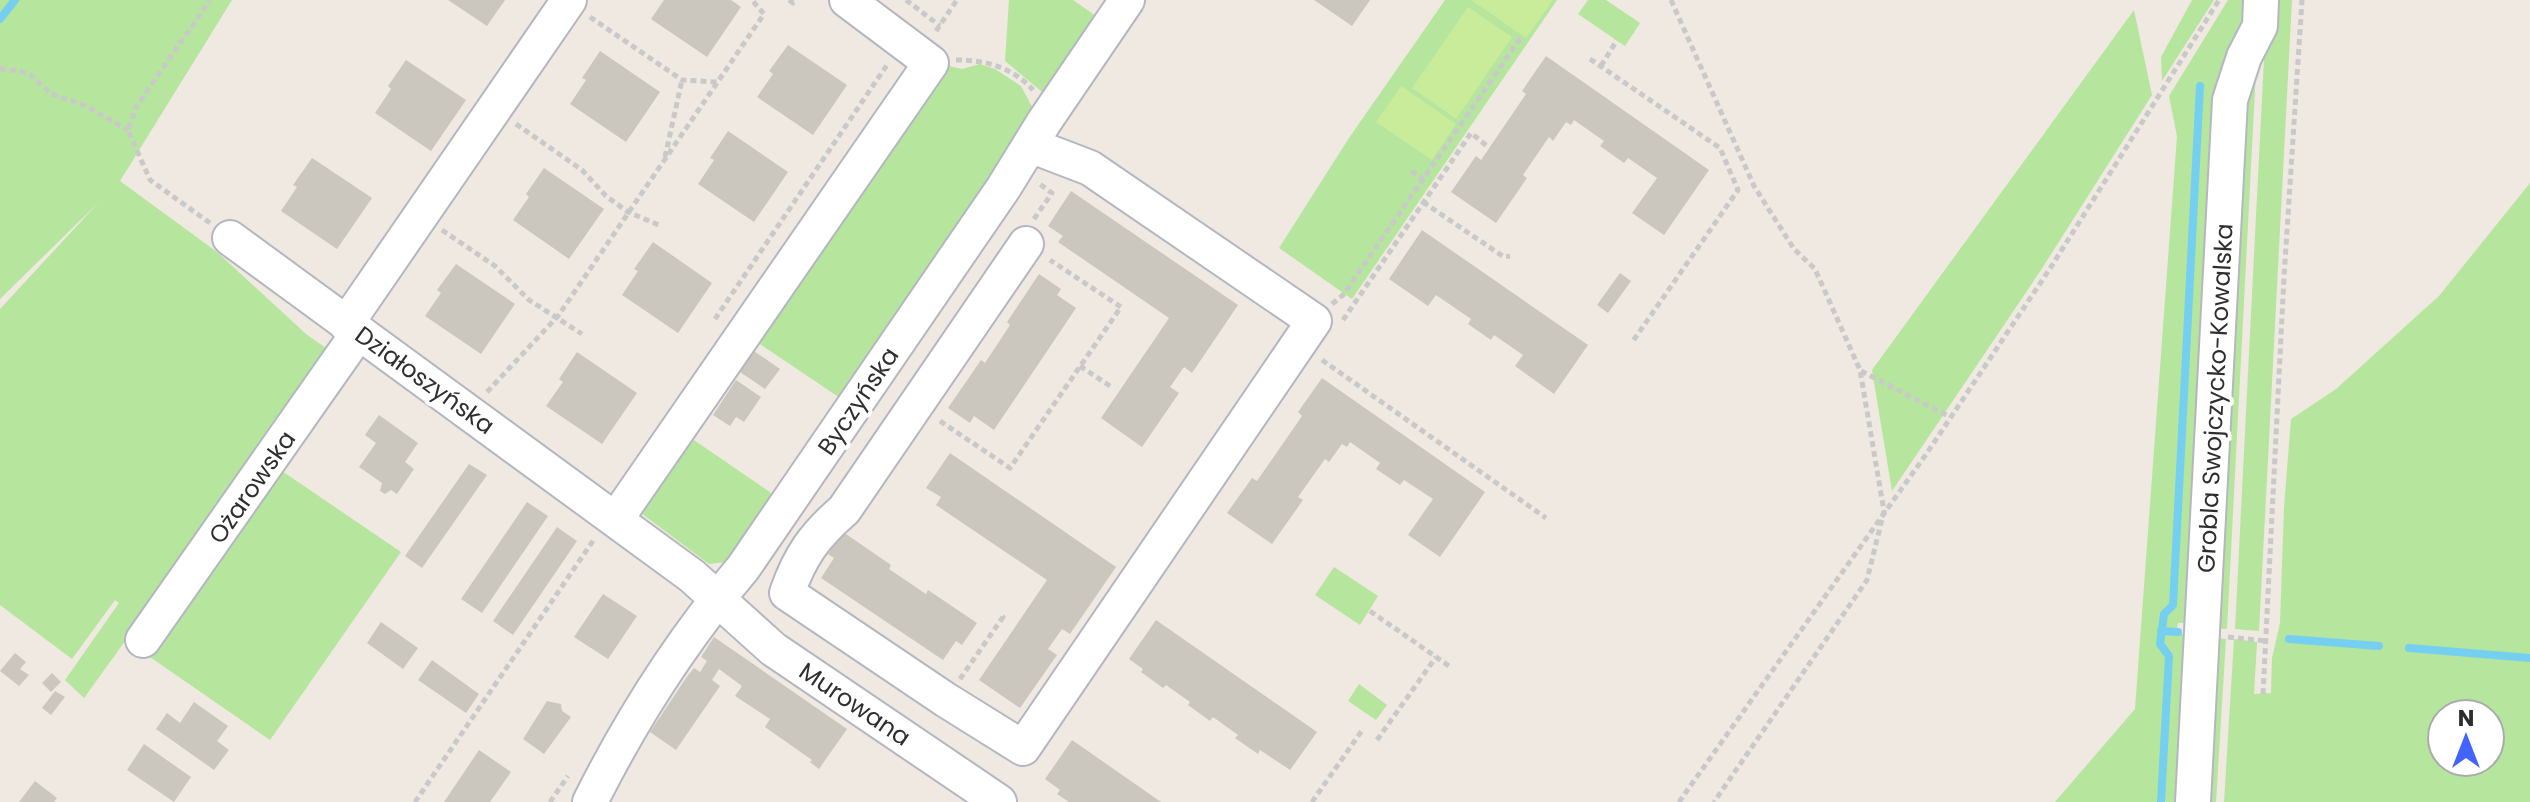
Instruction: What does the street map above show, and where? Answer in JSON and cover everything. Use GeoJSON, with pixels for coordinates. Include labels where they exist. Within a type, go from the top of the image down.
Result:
{"type":"FeatureCollection","features":[{"type":"Feature","properties":{"kind":"street"},"geometry":{"type":"LineString","coordinates":[[613,517],[918,53],[847,0]]}},
{"type":"Feature","properties":{"kind":"street","name":"Byczyńska"},"geometry":{"type":"LineString","coordinates":[[590,802],[649,691],[743,568],[1031,160],[1053,109],[1127,0]]}},
{"type":"Feature","properties":{"kind":"street","name":"Grobla Swojczycko-Kowalska"},"geometry":{"type":"LineString","coordinates":[[2193,802],[2230,100],[2244,57],[2260,26],[2261,0]]}},
{"type":"Feature","properties":{"kind":"street","name":"Ożarowska"},"geometry":{"type":"LineString","coordinates":[[143,640],[353,328],[421,216],[568,1]]}},
{"type":"Feature","properties":{"kind":"street"},"geometry":{"type":"LineString","coordinates":[[1026,244],[844,510],[827,524],[798,561],[787,593],[1023,748],[1325,326],[1090,168],[1043,150],[1031,160]]}},
{"type":"Feature","properties":{"kind":"street","name":"Działoszyńska"},"geometry":{"type":"LineString","coordinates":[[230,238],[613,517],[718,598]]}},
{"type":"Feature","properties":{"kind":"street"},"geometry":{"type":"LineString","coordinates":[[791,498],[827,524]]}},
{"type":"Feature","properties":{"kind":"street","name":"Murowana"},"geometry":{"type":"LineString","coordinates":[[718,598],[773,649],[999,802]]}},
{"type":"Feature","properties":{"kind":"path"},"geometry":{"type":"LineString","coordinates":[[210,0],[136,107],[128,130],[150,180],[230,238]]}},
{"type":"Feature","properties":{"kind":"path"},"geometry":{"type":"LineString","coordinates":[[469,412],[558,316],[764,14],[752,0]]}},
{"type":"Feature","properties":{"kind":"path"},"geometry":{"type":"LineString","coordinates":[[789,0],[793,3],[795,0]]}},
{"type":"Feature","properties":{"kind":"path"},"geometry":{"type":"LineString","coordinates":[[906,0],[940,26]]}},
{"type":"Feature","properties":{"kind":"path"},"geometry":{"type":"LineString","coordinates":[[708,330],[957,0]]}},
{"type":"Feature","properties":{"kind":"path"},"geometry":{"type":"LineString","coordinates":[[1671,0],[1754,186],[1794,249],[1815,269],[1860,370],[1884,511],[1867,580],[1714,802]]}},
{"type":"Feature","properties":{"kind":"path"},"geometry":{"type":"LineString","coordinates":[[1679,802],[1950,417],[2051,267],[2219,0]]}},
{"type":"Feature","properties":{"kind":"path"},"geometry":{"type":"LineString","coordinates":[[2263,694],[2283,292],[2302,0]]}},
{"type":"Feature","properties":{"kind":"path"},"geometry":{"type":"LineString","coordinates":[[568,1],[682,80],[718,82]]}},
{"type":"Feature","properties":{"kind":"path"},"geometry":{"type":"LineString","coordinates":[[1325,326],[1343,295],[1521,37]]}},
{"type":"Feature","properties":{"kind":"path"},"geometry":{"type":"LineString","coordinates":[[1601,66],[1617,40]]}},
{"type":"Feature","properties":{"kind":"path"},"geometry":{"type":"LineString","coordinates":[[918,53],[946,60],[978,60],[999,65],[1027,83],[1053,109]]}},
{"type":"Feature","properties":{"kind":"path"},"geometry":{"type":"LineString","coordinates":[[1590,59],[1720,148],[1738,190],[1633,341]]}},
{"type":"Feature","properties":{"kind":"path"},"geometry":{"type":"LineString","coordinates":[[0,69],[32,76],[51,94],[86,106],[128,130]]}},
{"type":"Feature","properties":{"kind":"path"},"geometry":{"type":"LineString","coordinates":[[664,160],[682,80]]}},
{"type":"Feature","properties":{"kind":"path"},"geometry":{"type":"LineString","coordinates":[[494,109],[582,170],[606,196],[628,212],[661,226]]}},
{"type":"Feature","properties":{"kind":"path"},"geometry":{"type":"LineString","coordinates":[[1325,326],[1423,202],[1471,133],[1487,146]]}},
{"type":"Feature","properties":{"kind":"path"},"geometry":{"type":"LineString","coordinates":[[916,404],[1010,468],[1016,464],[1121,307],[1026,244],[1022,237],[1052,193],[1031,160]]}},
{"type":"Feature","properties":{"kind":"path"},"geometry":{"type":"LineString","coordinates":[[1411,171],[1423,179]]}},
{"type":"Feature","properties":{"kind":"path"},"geometry":{"type":"LineString","coordinates":[[1423,202],[1504,257],[1510,256]]}},
{"type":"Feature","properties":{"kind":"path"},"geometry":{"type":"LineString","coordinates":[[421,216],[495,266],[529,300],[582,334]]}},
{"type":"Feature","properties":{"kind":"path"},"geometry":{"type":"LineString","coordinates":[[1318,357],[1546,518]]}},
{"type":"Feature","properties":{"kind":"path"},"geometry":{"type":"LineString","coordinates":[[1080,366],[1110,386]]}},
{"type":"Feature","properties":{"kind":"path"},"geometry":{"type":"LineString","coordinates":[[1860,370],[1950,417]]}},
{"type":"Feature","properties":{"kind":"path"},"geometry":{"type":"LineString","coordinates":[[415,802],[613,517]]}},
{"type":"Feature","properties":{"kind":"path"},"geometry":{"type":"LineString","coordinates":[[1370,611],[1449,666]]}},
{"type":"Feature","properties":{"kind":"path"},"geometry":{"type":"LineString","coordinates":[[946,700],[1003,617],[999,615]]}},
{"type":"Feature","properties":{"kind":"path"},"geometry":{"type":"LineString","coordinates":[[2230,637],[2267,641]]}},
{"type":"Feature","properties":{"kind":"path"},"geometry":{"type":"LineString","coordinates":[[1377,740],[1436,657]]}},
{"type":"Feature","properties":{"kind":"path"},"geometry":{"type":"LineString","coordinates":[[1312,802],[1363,729]]}},
{"type":"Feature","properties":{"kind":"green space"},"geometry":{"type":"Polygon","coordinates":[[[0,0],[232,0],[120,181],[217,252],[306,334],[333,353],[84,698],[65,680],[119,603],[115,600],[72,659],[0,605],[0,309],[99,202],[0,299],[0,0]]]}},
{"type":"Feature","properties":{"kind":"green space"},"geometry":{"type":"Polygon","coordinates":[[[1009,0],[1073,0],[1099,18],[1047,96],[1005,61],[1009,0]]]}},
{"type":"Feature","properties":{"kind":"green space"},"geometry":{"type":"Polygon","coordinates":[[[1445,0],[1557,0],[1352,299],[1279,248],[1349,138],[1445,0]]]}},
{"type":"Feature","properties":{"kind":"green space"},"geometry":{"type":"Polygon","coordinates":[[[1471,0],[1553,0],[1526,38],[1471,0]]]}},
{"type":"Feature","properties":{"kind":"green space"},"geometry":{"type":"Polygon","coordinates":[[[1588,0],[1606,0],[1640,23],[1625,46],[1578,14],[1588,0]]]}},
{"type":"Feature","properties":{"kind":"green space"},"geometry":{"type":"Polygon","coordinates":[[[2192,0],[2214,0],[2162,81],[2161,57],[2192,0]]]}},
{"type":"Feature","properties":{"kind":"green space"},"geometry":{"type":"Polygon","coordinates":[[[2228,0],[2248,0],[2189,623],[2178,623],[2176,633],[2190,635],[2186,802],[2055,802],[2135,709],[2177,136],[2169,96],[2228,0]]]}},
{"type":"Feature","properties":{"kind":"green space"},"geometry":{"type":"Polygon","coordinates":[[[2267,0],[2292,0],[2259,631],[2235,629],[2267,0]]]}},
{"type":"Feature","properties":{"kind":"green space"},"geometry":{"type":"Polygon","coordinates":[[[1468,7],[1512,37],[1456,119],[1412,88],[1468,7]]]}},
{"type":"Feature","properties":{"kind":"green space"},"geometry":{"type":"Polygon","coordinates":[[[2134,10],[2152,95],[2041,270],[1892,491],[1872,370],[2134,10]]]}},
{"type":"Feature","properties":{"kind":"green space"},"geometry":{"type":"Polygon","coordinates":[[[2257,51],[2227,629],[2210,628],[2236,103],[2257,51]]]}},
{"type":"Feature","properties":{"kind":"green space"},"geometry":{"type":"Polygon","coordinates":[[[940,64],[962,69],[980,64],[995,69],[1021,86],[1036,114],[843,400],[754,340],[940,64]]]}},
{"type":"Feature","properties":{"kind":"green space"},"geometry":{"type":"Polygon","coordinates":[[[1401,86],[1456,124],[1432,160],[1376,122],[1401,86]]]}},
{"type":"Feature","properties":{"kind":"green space"},"geometry":{"type":"Polygon","coordinates":[[[2530,183],[2530,802],[2224,802],[2234,639],[2257,642],[2254,694],[2271,693],[2272,658],[2280,623],[2291,419],[2336,389],[2439,296],[2530,183]]]}},
{"type":"Feature","properties":{"kind":"green space"},"geometry":{"type":"Polygon","coordinates":[[[688,436],[777,497],[734,561],[709,564],[637,510],[688,436]]]}},
{"type":"Feature","properties":{"kind":"green space"},"geometry":{"type":"Polygon","coordinates":[[[279,469],[401,552],[270,740],[147,655],[279,469]]]}},
{"type":"Feature","properties":{"kind":"green space"},"geometry":{"type":"Polygon","coordinates":[[[1334,567],[1378,596],[1360,625],[1315,595],[1334,567]]]}},
{"type":"Feature","properties":{"kind":"green space"},"geometry":{"type":"Polygon","coordinates":[[[2209,637],[2226,639],[2216,802],[2199,802],[2209,637]]]}},
{"type":"Feature","properties":{"kind":"green space"},"geometry":{"type":"Polygon","coordinates":[[[1359,684],[1387,705],[1376,720],[1348,701],[1359,684]]]}},
{"type":"Feature","properties":{"kind":"building"},"geometry":{"type":"Polygon","coordinates":[[[448,0],[505,0],[487,26],[448,0]]]}},
{"type":"Feature","properties":{"kind":"building"},"geometry":{"type":"Polygon","coordinates":[[[664,0],[731,0],[741,7],[707,57],[651,19],[664,0]]]}},
{"type":"Feature","properties":{"kind":"building"},"geometry":{"type":"Polygon","coordinates":[[[1314,0],[1370,0],[1352,26],[1314,0]]]}},
{"type":"Feature","properties":{"kind":"building"},"geometry":{"type":"Polygon","coordinates":[[[788,45],[847,85],[813,135],[757,97],[773,74],[769,71],[788,45]]]}},
{"type":"Feature","properties":{"kind":"building"},"geometry":{"type":"Polygon","coordinates":[[[600,51],[660,92],[626,142],[570,104],[600,51]]]}},
{"type":"Feature","properties":{"kind":"building"},"geometry":{"type":"Polygon","coordinates":[[[1546,56],[1709,170],[1664,235],[1632,213],[1657,178],[1628,158],[1624,163],[1600,146],[1604,141],[1574,120],[1571,125],[1566,122],[1553,141],[1549,137],[1523,175],[1527,178],[1496,223],[1451,192],[1476,156],[1481,160],[1526,94],[1522,91],[1546,56]]]}},
{"type":"Feature","properties":{"kind":"building"},"geometry":{"type":"Polygon","coordinates":[[[406,60],[466,100],[431,151],[375,113],[391,89],[388,86],[406,60]]]}},
{"type":"Feature","properties":{"kind":"building"},"geometry":{"type":"Polygon","coordinates":[[[728,131],[788,172],[754,222],[698,184],[728,131]]]}},
{"type":"Feature","properties":{"kind":"building"},"geometry":{"type":"Polygon","coordinates":[[[312,158],[372,198],[337,249],[281,211],[297,187],[293,185],[312,158]]]}},
{"type":"Feature","properties":{"kind":"building"},"geometry":{"type":"Polygon","coordinates":[[[544,168],[604,209],[569,259],[513,220],[544,168]]]}},
{"type":"Feature","properties":{"kind":"building"},"geometry":{"type":"Polygon","coordinates":[[[1071,191],[1238,305],[1192,373],[1184,367],[1170,387],[1179,393],[1142,447],[1101,418],[1169,318],[1058,242],[1063,236],[1048,226],[1071,191]]]}},
{"type":"Feature","properties":{"kind":"building"},"geometry":{"type":"Polygon","coordinates":[[[1422,230],[1588,345],[1554,394],[1515,366],[1523,355],[1494,335],[1491,340],[1468,324],[1471,319],[1436,295],[1428,306],[1389,279],[1422,230]]]}},
{"type":"Feature","properties":{"kind":"building"},"geometry":{"type":"Polygon","coordinates":[[[653,242],[712,283],[678,333],[622,295],[638,271],[634,269],[653,242]]]}},
{"type":"Feature","properties":{"kind":"building"},"geometry":{"type":"Polygon","coordinates":[[[456,264],[515,304],[481,354],[425,316],[441,293],[437,290],[456,264]]]}},
{"type":"Feature","properties":{"kind":"building"},"geometry":{"type":"Polygon","coordinates":[[[1620,273],[1631,281],[1608,313],[1597,305],[1620,273]]]}},
{"type":"Feature","properties":{"kind":"building"},"geometry":{"type":"Polygon","coordinates":[[[1039,274],[1061,289],[1057,295],[1076,308],[994,430],[974,416],[970,423],[948,408],[981,360],[985,363],[1010,325],[1007,322],[1039,274]]]}},
{"type":"Feature","properties":{"kind":"building"},"geometry":{"type":"Polygon","coordinates":[[[751,349],[780,369],[765,389],[740,372],[751,349]]]}},
{"type":"Feature","properties":{"kind":"building"},"geometry":{"type":"Polygon","coordinates":[[[577,352],[637,393],[602,444],[546,406],[563,382],[559,379],[577,352]]]}},
{"type":"Feature","properties":{"kind":"building"},"geometry":{"type":"Polygon","coordinates":[[[1322,378],[1485,492],[1440,557],[1408,535],[1433,499],[1404,480],[1400,485],[1376,469],[1380,463],[1350,442],[1347,447],[1342,444],[1329,462],[1325,459],[1298,497],[1303,500],[1272,544],[1227,513],[1252,478],[1257,481],[1302,416],[1298,412],[1322,378]]]}},
{"type":"Feature","properties":{"kind":"building"},"geometry":{"type":"Polygon","coordinates":[[[736,380],[761,397],[744,422],[736,417],[730,426],[713,415],[736,380]]]}},
{"type":"Feature","properties":{"kind":"building"},"geometry":{"type":"Polygon","coordinates":[[[379,415],[418,443],[405,462],[414,469],[397,494],[391,490],[385,494],[380,491],[382,483],[359,467],[376,443],[365,435],[379,415]]]}},
{"type":"Feature","properties":{"kind":"building"},"geometry":{"type":"Polygon","coordinates":[[[950,453],[1116,567],[1070,634],[1062,629],[1048,649],[1057,655],[1020,708],[979,680],[1047,580],[936,505],[941,497],[926,488],[950,453]]]}},
{"type":"Feature","properties":{"kind":"building"},"geometry":{"type":"Polygon","coordinates":[[[469,464],[487,475],[422,568],[405,556],[469,464]]]}},
{"type":"Feature","properties":{"kind":"building"},"geometry":{"type":"Polygon","coordinates":[[[527,502],[548,516],[482,613],[461,599],[527,502]]]}},
{"type":"Feature","properties":{"kind":"building"},"geometry":{"type":"Polygon","coordinates":[[[557,527],[577,541],[513,635],[493,621],[557,527]]]}},
{"type":"Feature","properties":{"kind":"building"},"geometry":{"type":"Polygon","coordinates":[[[843,532],[891,565],[889,569],[926,594],[928,590],[977,623],[962,645],[956,641],[943,660],[821,578],[834,558],[828,554],[843,532]]]}},
{"type":"Feature","properties":{"kind":"building"},"geometry":{"type":"Polygon","coordinates":[[[603,594],[637,616],[608,659],[574,637],[603,594]]]}},
{"type":"Feature","properties":{"kind":"building"},"geometry":{"type":"Polygon","coordinates":[[[1156,620],[1317,732],[1290,770],[1260,750],[1258,754],[1213,717],[1210,721],[1188,705],[1190,702],[1141,672],[1143,669],[1129,659],[1156,620]]]}},
{"type":"Feature","properties":{"kind":"building"},"geometry":{"type":"Polygon","coordinates":[[[381,622],[418,648],[403,669],[367,643],[381,622]]]}},
{"type":"Feature","properties":{"kind":"building"},"geometry":{"type":"Polygon","coordinates":[[[714,637],[847,729],[819,769],[810,762],[812,760],[765,727],[770,719],[735,696],[742,686],[719,669],[712,680],[720,686],[676,750],[650,732],[694,668],[700,672],[707,661],[701,657],[714,637]]]}},
{"type":"Feature","properties":{"kind":"building"},"geometry":{"type":"Polygon","coordinates":[[[15,653],[26,662],[20,669],[29,675],[19,686],[0,671],[15,653]]]}},
{"type":"Feature","properties":{"kind":"building"},"geometry":{"type":"Polygon","coordinates":[[[432,660],[479,694],[466,713],[418,680],[432,660]]]}},
{"type":"Feature","properties":{"kind":"building"},"geometry":{"type":"Polygon","coordinates":[[[52,673],[61,682],[51,692],[42,683],[52,673]]]}},
{"type":"Feature","properties":{"kind":"building"},"geometry":{"type":"Polygon","coordinates":[[[55,691],[65,697],[51,715],[42,708],[55,691]]]}},
{"type":"Feature","properties":{"kind":"building"},"geometry":{"type":"Polygon","coordinates":[[[547,701],[561,704],[562,711],[571,717],[544,754],[523,739],[547,701]]]}},
{"type":"Feature","properties":{"kind":"building"},"geometry":{"type":"Polygon","coordinates":[[[194,702],[228,726],[217,741],[229,750],[214,770],[156,729],[167,713],[180,723],[194,702]]]}},
{"type":"Feature","properties":{"kind":"building"},"geometry":{"type":"Polygon","coordinates":[[[1072,740],[1161,802],[1069,802],[1057,794],[1060,790],[1045,779],[1072,740]]]}},
{"type":"Feature","properties":{"kind":"building"},"geometry":{"type":"Polygon","coordinates":[[[144,744],[191,777],[174,802],[127,770],[144,744]]]}},
{"type":"Feature","properties":{"kind":"building"},"geometry":{"type":"Polygon","coordinates":[[[479,750],[511,772],[490,802],[444,802],[479,750]]]}},
{"type":"Feature","properties":{"kind":"building"},"geometry":{"type":"Polygon","coordinates":[[[35,781],[57,798],[54,802],[19,802],[35,781]]]}},
{"type":"Feature","properties":{"kind":"waterway"},"geometry":{"type":"LineString","coordinates":[[0,19],[15,0]]}},
{"type":"Feature","properties":{"kind":"waterway"},"geometry":{"type":"LineString","coordinates":[[2161,802],[2169,656],[2160,644],[2164,614],[2173,605],[2200,86]]}},
{"type":"Feature","properties":{"kind":"waterway"},"geometry":{"type":"LineString","coordinates":[[2161,631],[2178,632]]}},
{"type":"Feature","properties":{"kind":"waterway"},"geometry":{"type":"LineString","coordinates":[[2289,639],[2379,646]]}},
{"type":"Feature","properties":{"kind":"waterway"},"geometry":{"type":"LineString","coordinates":[[2409,648],[2530,658]]}}]}
